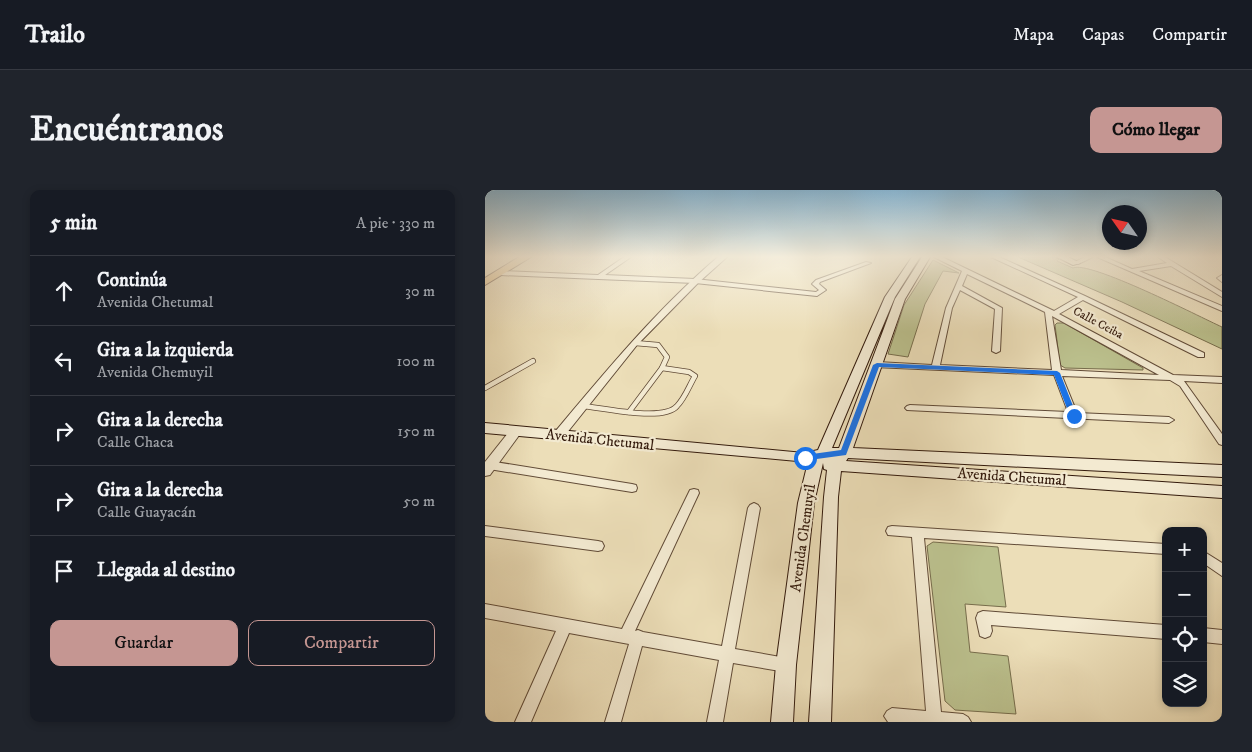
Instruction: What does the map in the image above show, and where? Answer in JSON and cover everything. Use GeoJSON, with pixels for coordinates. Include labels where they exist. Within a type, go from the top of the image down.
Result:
{"type":"FeatureCollection","features":[{"type":"Feature","properties":{"kind":"main road","name":"Avenida Chemuyil"},"geometry":{"type":"LineString","coordinates":[[782,722],[786,664],[806,502],[814,459],[903,282]]}},
{"type":"Feature","properties":{"kind":"main road","name":"Avenida Chemuyil"},"geometry":{"type":"LineString","coordinates":[[821,722],[831,497],[839,459],[877,365],[895,298],[907,282]]}},
{"type":"Feature","properties":{"kind":"main road","name":"Avenida Chetumal"},"geometry":{"type":"LineString","coordinates":[[485,428],[814,459],[1222,471]]}},
{"type":"Feature","properties":{"kind":"main road","name":"Avenida Chetumal"},"geometry":{"type":"LineString","coordinates":[[839,459],[1221,493]]}},
{"type":"Feature","properties":{"kind":"street"},"geometry":{"type":"LineString","coordinates":[[691,282],[817,294],[823,290],[816,282]]}},
{"type":"Feature","properties":{"kind":"street"},"geometry":{"type":"LineString","coordinates":[[558,436],[634,342],[695,282]]}},
{"type":"Feature","properties":{"kind":"street"},"geometry":{"type":"LineString","coordinates":[[936,368],[949,308],[961,282]]}},
{"type":"Feature","properties":{"kind":"street","name":"Calle Ceiba"},"geometry":{"type":"LineString","coordinates":[[988,282],[1051,312],[1183,384],[1222,441]]}},
{"type":"Feature","properties":{"kind":"street"},"geometry":{"type":"LineString","coordinates":[[1049,282],[1201,355]]}},
{"type":"Feature","properties":{"kind":"street"},"geometry":{"type":"LineString","coordinates":[[1160,282],[1222,309]]}},
{"type":"Feature","properties":{"kind":"street"},"geometry":{"type":"LineString","coordinates":[[1201,282],[1222,295]]}},
{"type":"Feature","properties":{"kind":"street"},"geometry":{"type":"LineString","coordinates":[[959,287],[999,308],[996,351]]}},
{"type":"Feature","properties":{"kind":"street"},"geometry":{"type":"LineString","coordinates":[[1074,416],[1057,373],[1051,312],[1083,297]]}},
{"type":"Feature","properties":{"kind":"street"},"geometry":{"type":"LineString","coordinates":[[877,365],[1222,380]]}},
{"type":"Feature","properties":{"kind":"street"},"geometry":{"type":"LineString","coordinates":[[910,408],[1169,420]]}},
{"type":"Feature","properties":{"kind":"street"},"geometry":{"type":"LineString","coordinates":[[487,468],[516,431]]}},
{"type":"Feature","properties":{"kind":"street"},"geometry":{"type":"LineString","coordinates":[[487,468],[632,488]]}},
{"type":"Feature","properties":{"kind":"street"},"geometry":{"type":"LineString","coordinates":[[613,722],[632,636],[694,493]]}},
{"type":"Feature","properties":{"kind":"street"},"geometry":{"type":"LineString","coordinates":[[715,722],[754,508]]}},
{"type":"Feature","properties":{"kind":"street"},"geometry":{"type":"LineString","coordinates":[[485,531],[598,546]]}},
{"type":"Feature","properties":{"kind":"street"},"geometry":{"type":"LineString","coordinates":[[892,531],[1162,548]]}},
{"type":"Feature","properties":{"kind":"street"},"geometry":{"type":"LineString","coordinates":[[918,534],[935,719]]}},
{"type":"Feature","properties":{"kind":"street"},"geometry":{"type":"LineString","coordinates":[[1207,559],[1222,570]]}},
{"type":"Feature","properties":{"kind":"street"},"geometry":{"type":"LineString","coordinates":[[485,611],[565,627],[632,636],[786,664]]}},
{"type":"Feature","properties":{"kind":"street"},"geometry":{"type":"LineString","coordinates":[[985,630],[983,618],[1162,632]]}},
{"type":"Feature","properties":{"kind":"street"},"geometry":{"type":"LineString","coordinates":[[523,722],[565,627]]}},
{"type":"Feature","properties":{"kind":"street"},"geometry":{"type":"LineString","coordinates":[[1207,635],[1222,637]]}},
{"type":"Feature","properties":{"kind":"street"},"geometry":{"type":"LineString","coordinates":[[892,716],[963,722]]}},
{"type":"Feature","properties":{"kind":"lane"},"geometry":{"type":"LineString","coordinates":[[629,412],[662,368],[667,357],[662,346],[655,343],[634,342]]}},
{"type":"Feature","properties":{"kind":"lane"},"geometry":{"type":"LineString","coordinates":[[485,388],[533,361]]}},
{"type":"Feature","properties":{"kind":"lane"},"geometry":{"type":"LineString","coordinates":[[582,406],[661,414],[677,407],[695,376],[689,372],[662,368]]}},
{"type":"Feature","properties":{"kind":"green space"},"geometry":{"type":"Polygon","coordinates":[[[919,282],[937,282],[925,304],[908,357],[888,354],[904,305],[919,282]]]}},
{"type":"Feature","properties":{"kind":"green space"},"geometry":{"type":"Polygon","coordinates":[[[1075,282],[1123,282],[1145,291],[1222,327],[1222,349],[1075,282]]]}},
{"type":"Feature","properties":{"kind":"green space"},"geometry":{"type":"Polygon","coordinates":[[[1057,323],[1064,323],[1143,368],[1143,370],[1065,368],[1060,365],[1055,325],[1057,323]]]}},
{"type":"Feature","properties":{"kind":"green space"},"geometry":{"type":"Polygon","coordinates":[[[933,542],[998,547],[1006,607],[965,604],[970,652],[1008,656],[1016,714],[955,710],[945,701],[927,546],[933,542]]]}},
{"type":"Feature","properties":{"kind":"route"},"geometry":{"type":"LineString","coordinates":[[805,458],[823,454],[843,453],[877,365],[1057,373],[1074,416]]}}]}
